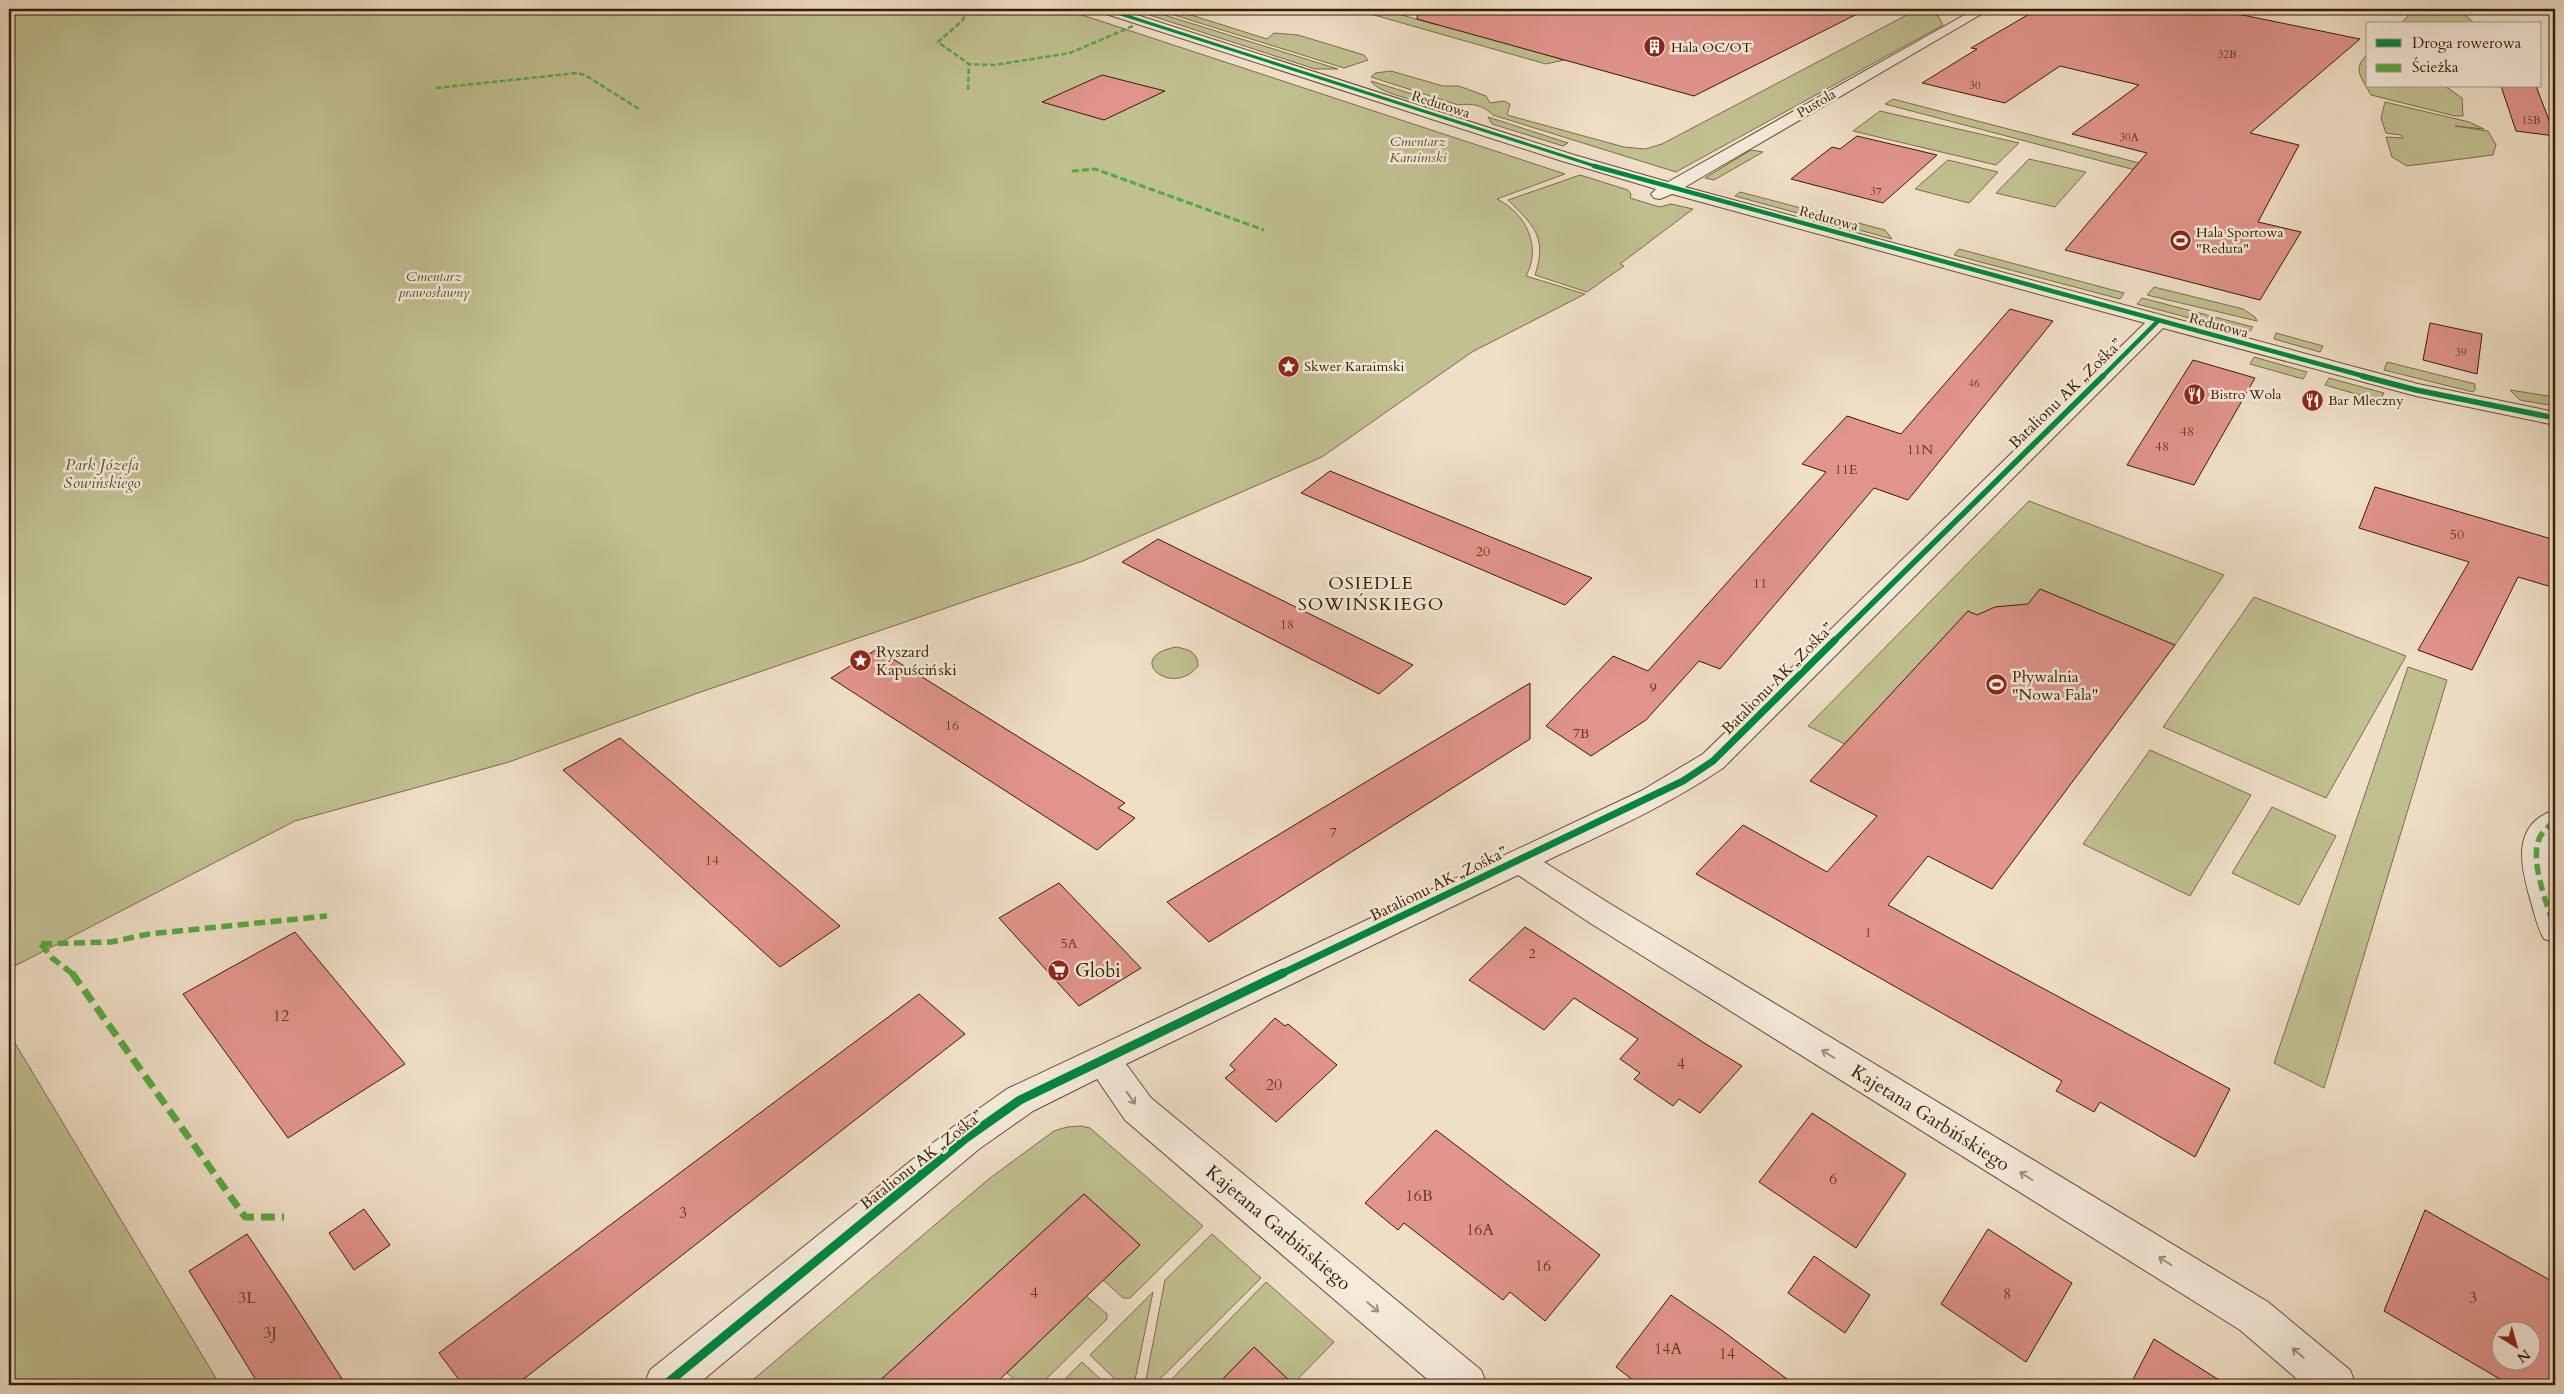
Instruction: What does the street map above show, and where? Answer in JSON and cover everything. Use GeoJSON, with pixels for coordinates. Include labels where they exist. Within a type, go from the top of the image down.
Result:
{"type":"FeatureCollection","features":[{"type":"Feature","properties":{"kind":"street","name":"Redutowa"},"geometry":{"type":"LineString","coordinates":[[1105,9],[1568,158],[1669,188],[2416,390],[2555,418]]}},
{"type":"Feature","properties":{"kind":"street","name":"Pustola"},"geometry":{"type":"LineString","coordinates":[[1650,201],[1669,188],[1984,9]]}},
{"type":"Feature","properties":{"kind":"street","name":"Batalionu AK „Zośka”"},"geometry":{"type":"LineString","coordinates":[[665,1385],[966,1138],[1020,1100],[1651,798],[1683,781],[1713,761],[2158,321]]}},
{"type":"Feature","properties":{"kind":"street"},"geometry":{"type":"LineString","coordinates":[[2555,821],[2546,828],[2537,844],[2537,860],[2555,930]]}},
{"type":"Feature","properties":{"kind":"street","name":"Kajetana Garbińskiego"},"geometry":{"type":"LineString","coordinates":[[1518,860],[1602,914],[2254,1316],[2334,1385]]}},
{"type":"Feature","properties":{"kind":"street","name":"Kajetana Garbińskiego"},"geometry":{"type":"LineString","coordinates":[[1103,1059],[1138,1109],[1466,1385]]}},
{"type":"Feature","properties":{"kind":"green space"},"geometry":{"type":"Polygon","coordinates":[[[9,9],[1064,9],[1565,174],[1497,199],[1516,213],[1528,232],[1532,243],[1532,254],[1531,265],[1526,276],[1585,294],[1472,352],[1322,457],[1083,561],[695,694],[509,762],[295,821],[9,969],[9,9]]]}},
{"type":"Feature","properties":{"kind":"green space"},"geometry":{"type":"Polygon","coordinates":[[[1131,9],[1145,9],[1338,69],[1315,69],[1131,9]]]}},
{"type":"Feature","properties":{"kind":"green space"},"geometry":{"type":"Polygon","coordinates":[[[1155,9],[1172,9],[1267,39],[1274,33],[1298,35],[1364,55],[1368,60],[1344,68],[1155,9]]]}},
{"type":"Feature","properties":{"kind":"green space"},"geometry":{"type":"Polygon","coordinates":[[[1353,9],[1381,9],[1437,25],[1478,9],[1539,9],[1476,34],[1564,60],[1546,64],[1353,9]]]}},
{"type":"Feature","properties":{"kind":"green space"},"geometry":{"type":"Polygon","coordinates":[[[1918,9],[1935,10],[1943,25],[1676,172],[1493,115],[1477,106],[1468,104],[1458,105],[1371,77],[1375,73],[1391,71],[1443,86],[1459,86],[1486,96],[1490,103],[1504,101],[1510,104],[1507,115],[1624,147],[1645,149],[1662,144],[1918,9]]]}},
{"type":"Feature","properties":{"kind":"green space"},"geometry":{"type":"Polygon","coordinates":[[[2403,9],[2459,9],[2473,22],[2402,22],[2408,16],[2403,9]]]}},
{"type":"Feature","properties":{"kind":"green space"},"geometry":{"type":"Polygon","coordinates":[[[2366,56],[2366,86],[2359,69],[2366,56]]]}},
{"type":"Feature","properties":{"kind":"green space"},"geometry":{"type":"Polygon","coordinates":[[[1371,81],[1450,106],[1420,102],[1395,95],[1376,86],[1371,81]]]}},
{"type":"Feature","properties":{"kind":"green space"},"geometry":{"type":"Polygon","coordinates":[[[2367,88],[2448,88],[2462,98],[2463,116],[2455,116],[2371,95],[2367,88]]]}},
{"type":"Feature","properties":{"kind":"green space"},"geometry":{"type":"Polygon","coordinates":[[[1893,99],[2266,196],[2260,203],[1885,104],[1893,99]]]}},
{"type":"Feature","properties":{"kind":"green space"},"geometry":{"type":"Polygon","coordinates":[[[2385,102],[2469,122],[2484,129],[2455,126],[2488,131],[2496,145],[2493,155],[2407,166],[2392,157],[2386,137],[2403,138],[2401,135],[2386,133],[2381,118],[2385,102]]]}},
{"type":"Feature","properties":{"kind":"green space"},"geometry":{"type":"Polygon","coordinates":[[[1880,111],[2019,143],[1996,165],[1853,131],[1880,111]]]}},
{"type":"Feature","properties":{"kind":"green space"},"geometry":{"type":"Polygon","coordinates":[[[1488,117],[1568,143],[1563,146],[1492,124],[1488,117]]]}},
{"type":"Feature","properties":{"kind":"green space"},"geometry":{"type":"Polygon","coordinates":[[[1751,150],[1763,152],[1714,180],[1705,178],[1751,150]]]}},
{"type":"Feature","properties":{"kind":"green space"},"geometry":{"type":"Polygon","coordinates":[[[2029,159],[2086,172],[2055,207],[1996,193],[2029,159]]]}},
{"type":"Feature","properties":{"kind":"green space"},"geometry":{"type":"Polygon","coordinates":[[[1948,160],[1998,172],[1969,203],[1915,189],[1948,160]]]}},
{"type":"Feature","properties":{"kind":"green space"},"geometry":{"type":"Polygon","coordinates":[[[1580,175],[1628,190],[1631,194],[1630,198],[1660,207],[1671,204],[1693,209],[1620,264],[1624,266],[1587,292],[1535,275],[1539,262],[1539,241],[1525,217],[1508,200],[1580,175]]]}},
{"type":"Feature","properties":{"kind":"green space"},"geometry":{"type":"Polygon","coordinates":[[[1740,192],[1885,230],[1892,239],[1735,196],[1740,192]]]}},
{"type":"Feature","properties":{"kind":"green space"},"geometry":{"type":"Polygon","coordinates":[[[1959,249],[2124,293],[2120,299],[1954,255],[1959,249]]]}},
{"type":"Feature","properties":{"kind":"green space"},"geometry":{"type":"Polygon","coordinates":[[[2154,287],[2243,309],[2255,317],[2257,321],[2147,295],[2154,287]]]}},
{"type":"Feature","properties":{"kind":"green space"},"geometry":{"type":"Polygon","coordinates":[[[2142,298],[2253,327],[2246,333],[2137,304],[2142,298]]]}},
{"type":"Feature","properties":{"kind":"green space"},"geometry":{"type":"Polygon","coordinates":[[[2276,333],[2323,346],[2320,352],[2274,339],[2276,333]]]}},
{"type":"Feature","properties":{"kind":"green space"},"geometry":{"type":"Polygon","coordinates":[[[2254,357],[2307,372],[2303,379],[2250,364],[2254,357]]]}},
{"type":"Feature","properties":{"kind":"green space"},"geometry":{"type":"Polygon","coordinates":[[[2387,362],[2475,384],[2475,390],[2473,392],[2384,370],[2387,362]]]}},
{"type":"Feature","properties":{"kind":"green space"},"geometry":{"type":"Polygon","coordinates":[[[2329,378],[2384,393],[2380,401],[2325,385],[2329,378]]]}},
{"type":"Feature","properties":{"kind":"green space"},"geometry":{"type":"Polygon","coordinates":[[[2510,390],[2555,397],[2555,406],[2520,400],[2510,390]]]}},
{"type":"Feature","properties":{"kind":"green space","name":"Pływalnia \"Nowa Fala\""},"geometry":{"type":"Polygon","coordinates":[[[2029,501],[2224,575],[2175,645],[1985,813],[1808,726],[2029,501]]]}},
{"type":"Feature","properties":{"kind":"green space"},"geometry":{"type":"Polygon","coordinates":[[[2254,597],[2406,656],[2326,798],[2163,727],[2254,597]]]}},
{"type":"Feature","properties":{"kind":"green space"},"geometry":{"type":"Polygon","coordinates":[[[1176,647],[1192,652],[1198,661],[1198,666],[1187,675],[1176,678],[1165,677],[1157,673],[1152,666],[1153,659],[1160,652],[1176,647]]]}},
{"type":"Feature","properties":{"kind":"green space"},"geometry":{"type":"Polygon","coordinates":[[[2408,667],[2447,680],[2324,1088],[2274,1063],[2408,667]]]}},
{"type":"Feature","properties":{"kind":"green space"},"geometry":{"type":"Polygon","coordinates":[[[2150,750],[2251,795],[2190,896],[2083,844],[2150,750]]]}},
{"type":"Feature","properties":{"kind":"green space"},"geometry":{"type":"Polygon","coordinates":[[[2272,807],[2336,836],[2299,905],[2232,873],[2272,807]]]}},
{"type":"Feature","properties":{"kind":"green space"},"geometry":{"type":"Polygon","coordinates":[[[9,1033],[220,1385],[9,1385],[9,1033]]]}},
{"type":"Feature","properties":{"kind":"green space"},"geometry":{"type":"Polygon","coordinates":[[[1081,1126],[1090,1128],[1203,1226],[1130,1298],[1123,1298],[1103,1280],[1140,1245],[1084,1194],[875,1385],[747,1385],[990,1178],[1054,1131],[1067,1127],[1081,1126]]]}},
{"type":"Feature","properties":{"kind":"green space"},"geometry":{"type":"Polygon","coordinates":[[[1212,1234],[1261,1278],[1154,1385],[1145,1385],[1165,1280],[1212,1234]]]}},
{"type":"Feature","properties":{"kind":"green space"},"geometry":{"type":"Polygon","coordinates":[[[1266,1282],[1334,1342],[1293,1384],[1254,1347],[1217,1385],[1166,1385],[1266,1282]]]}},
{"type":"Feature","properties":{"kind":"green space"},"geometry":{"type":"Polygon","coordinates":[[[1153,1292],[1134,1385],[1121,1385],[1090,1355],[1153,1292]]]}},
{"type":"Feature","properties":{"kind":"green space"},"geometry":{"type":"Polygon","coordinates":[[[1086,1296],[1107,1314],[1107,1319],[1040,1385],[1020,1385],[1007,1373],[1086,1296]]]}},
{"type":"Feature","properties":{"kind":"green space"},"geometry":{"type":"Polygon","coordinates":[[[1082,1362],[1107,1385],[1059,1385],[1082,1362]]]}},
{"type":"Feature","properties":{"kind":"building","name":"Hala OC/OT"},"geometry":{"type":"Polygon","coordinates":[[[1418,9],[1867,9],[1694,96],[1417,19],[1418,9]]]}},
{"type":"Feature","properties":{"kind":"building"},"geometry":{"type":"Polygon","coordinates":[[[2038,9],[2213,9],[2360,39],[2250,133],[2299,145],[2258,222],[2301,232],[2260,300],[2065,250],[2147,153],[2072,134],[2139,85],[2060,66],[2005,103],[1922,83],[1977,49],[1971,48],[2038,9]]]}},
{"type":"Feature","properties":{"kind":"building"},"geometry":{"type":"Polygon","coordinates":[[[1102,75],[1165,91],[1104,120],[1042,102],[1102,75]]]}},
{"type":"Feature","properties":{"kind":"building"},"geometry":{"type":"Polygon","coordinates":[[[2502,88],[2537,88],[2555,136],[2516,131],[2502,88]]]}},
{"type":"Feature","properties":{"kind":"building"},"geometry":{"type":"Polygon","coordinates":[[[1857,136],[1937,155],[1883,203],[1791,179],[1832,147],[1840,149],[1857,136]]]}},
{"type":"Feature","properties":{"kind":"building"},"geometry":{"type":"Polygon","coordinates":[[[2010,309],[2053,321],[1908,500],[1874,488],[1720,669],[1699,661],[1646,720],[1591,756],[1546,726],[1613,656],[1648,671],[1826,472],[1802,464],[1847,416],[1901,434],[2010,309]]]}},
{"type":"Feature","properties":{"kind":"building"},"geometry":{"type":"Polygon","coordinates":[[[2430,323],[2482,334],[2477,374],[2423,360],[2430,323]]]}},
{"type":"Feature","properties":{"kind":"building"},"geometry":{"type":"Polygon","coordinates":[[[2193,360],[2255,378],[2194,485],[2127,465],[2193,360]]]}},
{"type":"Feature","properties":{"kind":"building"},"geometry":{"type":"Polygon","coordinates":[[[1330,471],[1592,578],[1565,605],[1301,493],[1330,471]]]}},
{"type":"Feature","properties":{"kind":"building"},"geometry":{"type":"Polygon","coordinates":[[[2375,487],[2555,540],[2555,588],[2518,577],[2472,670],[2418,650],[2469,562],[2359,528],[2375,487]]]}},
{"type":"Feature","properties":{"kind":"building"},"geometry":{"type":"Polygon","coordinates":[[[1158,539],[1413,665],[1379,694],[1122,562],[1158,539]]]}},
{"type":"Feature","properties":{"kind":"building"},"geometry":{"type":"Polygon","coordinates":[[[2040,589],[2175,645],[1992,889],[1928,856],[1888,905],[2230,1089],[2195,1157],[2100,1102],[2094,1112],[2056,1091],[2062,1081],[1696,874],[1743,825],[1827,872],[1877,816],[1810,781],[1968,611],[1977,615],[1995,607],[2028,604],[2040,589]]]}},
{"type":"Feature","properties":{"kind":"building"},"geometry":{"type":"Polygon","coordinates":[[[877,649],[1125,803],[1118,808],[1135,818],[1097,850],[831,678],[877,649]]]}},
{"type":"Feature","properties":{"kind":"building"},"geometry":{"type":"Polygon","coordinates":[[[1530,683],[1530,739],[1209,942],[1167,902],[1530,683]]]}},
{"type":"Feature","properties":{"kind":"building"},"geometry":{"type":"Polygon","coordinates":[[[620,738],[840,926],[780,967],[563,770],[620,738]]]}},
{"type":"Feature","properties":{"kind":"building"},"geometry":{"type":"Polygon","coordinates":[[[1059,883],[1141,968],[1079,1006],[999,918],[1059,883]]]}},
{"type":"Feature","properties":{"kind":"building"},"geometry":{"type":"Polygon","coordinates":[[[1525,927],[1742,1066],[1700,1113],[1679,1099],[1673,1106],[1634,1079],[1640,1073],[1620,1059],[1638,1039],[1574,998],[1544,1030],[1469,980],[1525,927]]]}},
{"type":"Feature","properties":{"kind":"building"},"geometry":{"type":"Polygon","coordinates":[[[295,932],[405,1064],[288,1138],[183,994],[295,932]]]}},
{"type":"Feature","properties":{"kind":"building"},"geometry":{"type":"Polygon","coordinates":[[[919,994],[965,1034],[516,1385],[463,1385],[439,1353],[919,994]]]}},
{"type":"Feature","properties":{"kind":"building"},"geometry":{"type":"Polygon","coordinates":[[[1275,1018],[1285,1026],[1288,1024],[1337,1065],[1276,1122],[1225,1078],[1235,1070],[1230,1065],[1275,1018]]]}},
{"type":"Feature","properties":{"kind":"building"},"geometry":{"type":"Polygon","coordinates":[[[1812,1113],[1906,1174],[1856,1248],[1759,1182],[1812,1113]]]}},
{"type":"Feature","properties":{"kind":"building"},"geometry":{"type":"Polygon","coordinates":[[[1436,1130],[1600,1255],[1545,1321],[1510,1292],[1503,1300],[1404,1223],[1398,1230],[1365,1203],[1436,1130]]]}},
{"type":"Feature","properties":{"kind":"building"},"geometry":{"type":"Polygon","coordinates":[[[1084,1194],[1140,1245],[994,1385],[875,1385],[1084,1194]]]}},
{"type":"Feature","properties":{"kind":"building"},"geometry":{"type":"Polygon","coordinates":[[[364,1209],[390,1245],[354,1270],[329,1233],[364,1209]]]}},
{"type":"Feature","properties":{"kind":"building"},"geometry":{"type":"Polygon","coordinates":[[[2425,1210],[2555,1283],[2555,1385],[2510,1385],[2384,1311],[2425,1210]]]}},
{"type":"Feature","properties":{"kind":"building"},"geometry":{"type":"Polygon","coordinates":[[[1988,1229],[2072,1283],[2026,1362],[1941,1304],[1988,1229]]]}},
{"type":"Feature","properties":{"kind":"building"},"geometry":{"type":"Polygon","coordinates":[[[247,1234],[346,1385],[259,1385],[189,1271],[247,1234]]]}},
{"type":"Feature","properties":{"kind":"building"},"geometry":{"type":"Polygon","coordinates":[[[1814,1256],[1870,1295],[1845,1333],[1788,1293],[1814,1256]]]}},
{"type":"Feature","properties":{"kind":"building"},"geometry":{"type":"Polygon","coordinates":[[[1671,1295],[1795,1385],[1639,1385],[1616,1367],[1671,1295]]]}},
{"type":"Feature","properties":{"kind":"building"},"geometry":{"type":"Polygon","coordinates":[[[2154,1339],[2227,1385],[2130,1385],[2154,1339]]]}},
{"type":"Feature","properties":{"kind":"building"},"geometry":{"type":"Polygon","coordinates":[[[1254,1347],[1294,1385],[1217,1385],[1254,1347]]]}},
{"type":"Feature","properties":{"kind":"marked path"},"geometry":{"type":"LineString","coordinates":[[967,9],[963,20],[938,42],[969,64],[994,65],[1070,53],[1133,26]]}},
{"type":"Feature","properties":{"kind":"marked path"},"geometry":{"type":"LineString","coordinates":[[968,90],[969,64]]}},
{"type":"Feature","properties":{"kind":"marked path"},"geometry":{"type":"LineString","coordinates":[[436,88],[577,73],[585,75],[639,109]]}},
{"type":"Feature","properties":{"kind":"marked path"},"geometry":{"type":"LineString","coordinates":[[1072,171],[1095,169],[1264,230]]}},
{"type":"Feature","properties":{"kind":"marked path"},"geometry":{"type":"LineString","coordinates":[[2555,821],[2539,838],[2537,845],[2540,877],[2555,930]]}},
{"type":"Feature","properties":{"kind":"marked path"},"geometry":{"type":"LineString","coordinates":[[41,944],[111,942],[149,934],[327,916]]}},
{"type":"Feature","properties":{"kind":"marked path"},"geometry":{"type":"LineString","coordinates":[[41,944],[52,958],[70,971],[90,997],[245,1217],[284,1217]]}},
{"type":"Feature","properties":{"kind":"cycle path"},"geometry":{"type":"LineString","coordinates":[[1105,9],[1568,158],[1669,188],[2416,390],[2555,418]]}},
{"type":"Feature","properties":{"kind":"cycle path"},"geometry":{"type":"LineString","coordinates":[[665,1385],[966,1138],[1020,1100],[1651,798],[1683,781],[1713,761],[2158,321]]}},
{"type":"Feature","properties":{"kind":"place","name":"Hala OC/OT"},"geometry":{"type":"Point","coordinates":[1655,47]}},
{"type":"Feature","properties":{"kind":"place","name":"Hala Sportowa \"Reduta\""},"geometry":{"type":"Point","coordinates":[2180,240]}},
{"type":"Feature","properties":{"kind":"place","name":"Skwer Karaimski"},"geometry":{"type":"Point","coordinates":[1288,366]}},
{"type":"Feature","properties":{"kind":"place","name":"Bistro Wola"},"geometry":{"type":"Point","coordinates":[2194,394]}},
{"type":"Feature","properties":{"kind":"place","name":"Bar Mleczny"},"geometry":{"type":"Point","coordinates":[2312,400]}},
{"type":"Feature","properties":{"kind":"place","name":"Ryszard Kapuściński"},"geometry":{"type":"Point","coordinates":[860,660]}},
{"type":"Feature","properties":{"kind":"place","name":"Pływalnia \"Nowa Fala\""},"geometry":{"type":"Point","coordinates":[1996,685]}},
{"type":"Feature","properties":{"kind":"place","name":"Globi"},"geometry":{"type":"Point","coordinates":[1059,970]}},
{"type":"Feature","properties":{"kind":"district","name":"OSIEDLE SOWIŃSKIEGO"},"geometry":{"type":"Point","coordinates":[1371,593]}},
{"type":"Feature","properties":{"kind":"park label","name":"Cmentarz Karaimski"},"geometry":{"type":"Point","coordinates":[1418,150]}},
{"type":"Feature","properties":{"kind":"park label","name":"Cmentarz prawosławny"},"geometry":{"type":"Point","coordinates":[434,284]}},
{"type":"Feature","properties":{"kind":"park label","name":"Park Józefa Sowińskiego"},"geometry":{"type":"Point","coordinates":[102,473]}}]}
